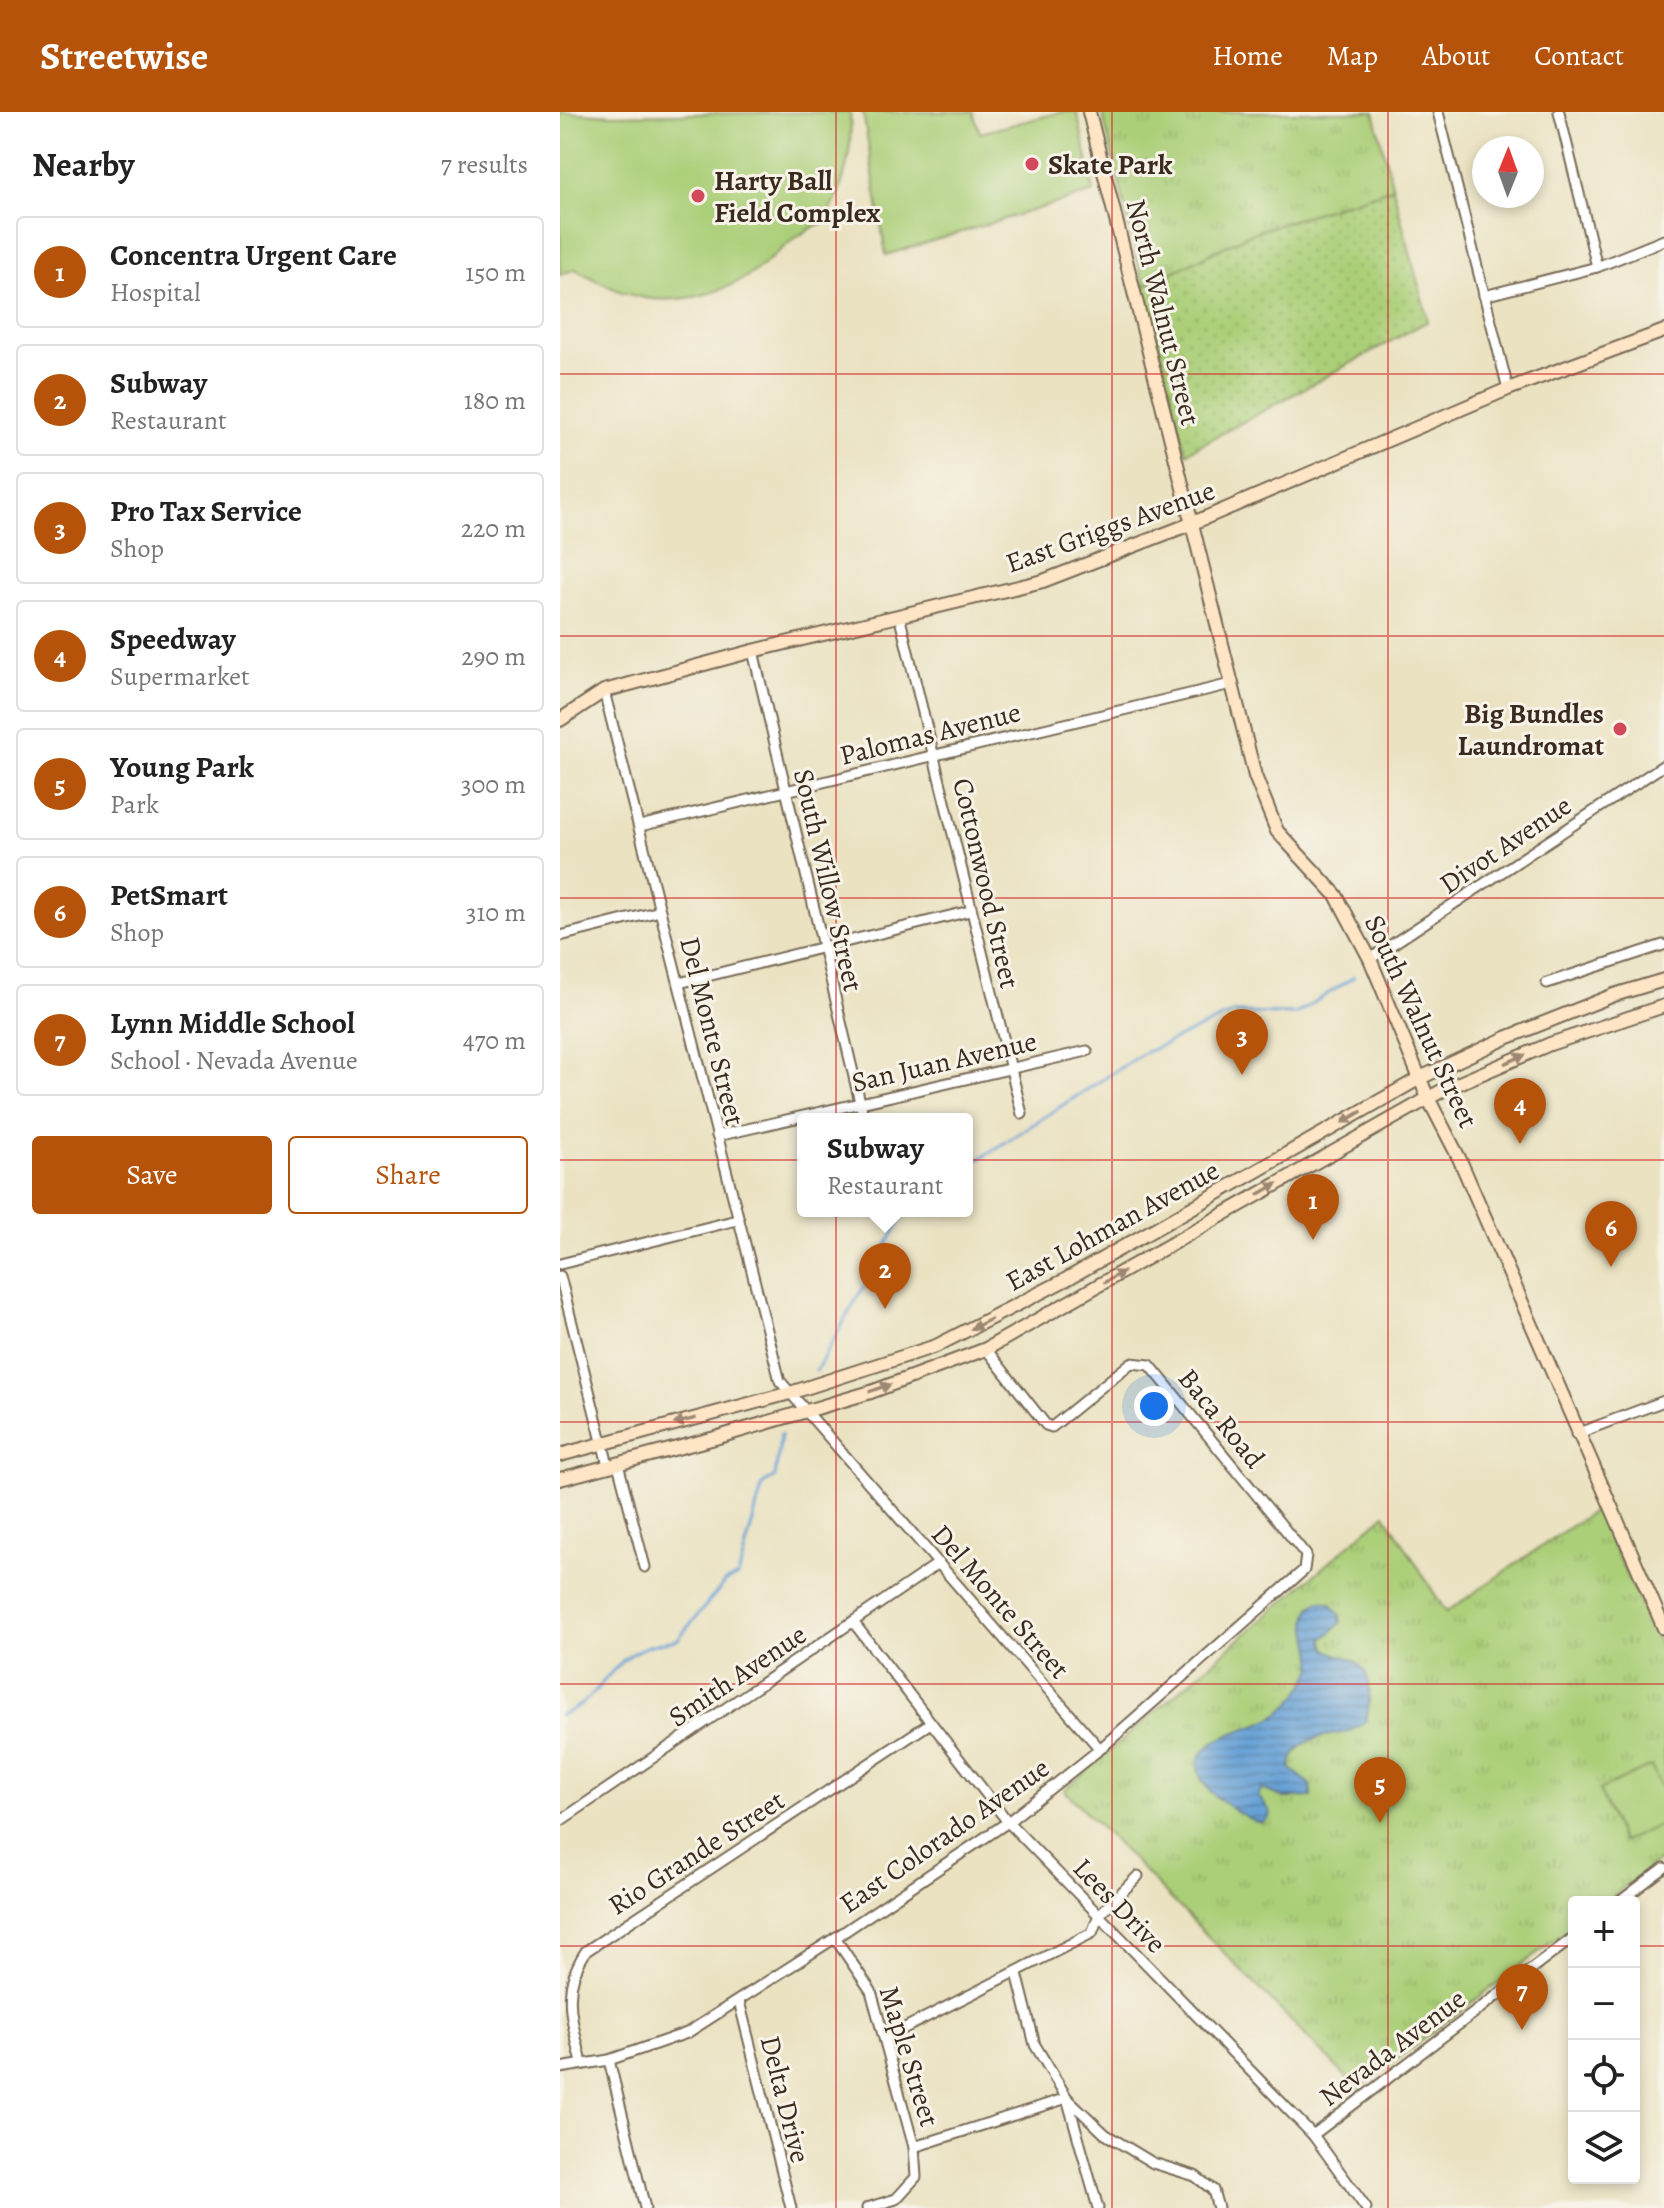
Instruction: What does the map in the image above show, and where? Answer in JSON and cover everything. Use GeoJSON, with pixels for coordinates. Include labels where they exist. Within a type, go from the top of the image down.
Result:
{"type":"FeatureCollection","features":[{"type":"Feature","properties":{"kind":"street","name":"North Walnut Street"},"geometry":{"type":"LineString","coordinates":[[1089,112],[1193,523]]}},
{"type":"Feature","properties":{"kind":"street"},"geometry":{"type":"LineString","coordinates":[[1438,112],[1508,389]]}},
{"type":"Feature","properties":{"kind":"street"},"geometry":{"type":"LineString","coordinates":[[1559,112],[1597,267]]}},
{"type":"Feature","properties":{"kind":"street"},"geometry":{"type":"LineString","coordinates":[[1484,296],[1597,267],[1664,240]]}},
{"type":"Feature","properties":{"kind":"street","name":"East Griggs Avenue"},"geometry":{"type":"LineString","coordinates":[[560,720],[604,691],[753,651],[1043,581],[1193,523],[1508,389],[1664,331]]}},
{"type":"Feature","properties":{"kind":"street","name":"South Walnut Street"},"geometry":{"type":"LineString","coordinates":[[1193,523],[1255,776],[1277,831],[1336,895],[1370,959],[1428,1098],[1459,1158],[1576,1434],[1664,1628]]}},
{"type":"Feature","properties":{"kind":"street","name":"Cottonwood Street"},"geometry":{"type":"LineString","coordinates":[[899,615],[1022,1114]]}},
{"type":"Feature","properties":{"kind":"street","name":"South Willow Street"},"geometry":{"type":"LineString","coordinates":[[753,651],[862,1113]]}},
{"type":"Feature","properties":{"kind":"street","name":"Palomas Avenue"},"geometry":{"type":"LineString","coordinates":[[640,826],[1231,684]]}},
{"type":"Feature","properties":{"kind":"street","name":"Del Monte Street"},"geometry":{"type":"LineString","coordinates":[[604,691],[780,1381],[1100,1749]]}},
{"type":"Feature","properties":{"kind":"street","name":"Divot Avenue"},"geometry":{"type":"LineString","coordinates":[[1370,959],[1664,765]]}},
{"type":"Feature","properties":{"kind":"street"},"geometry":{"type":"LineString","coordinates":[[560,936],[660,911]]}},
{"type":"Feature","properties":{"kind":"street"},"geometry":{"type":"LineString","coordinates":[[679,983],[970,911]]}},
{"type":"Feature","properties":{"kind":"street"},"geometry":{"type":"LineString","coordinates":[[1547,983],[1664,945]]}},
{"type":"Feature","properties":{"kind":"street","name":"East Lohman Avenue"},"geometry":{"type":"LineString","coordinates":[[560,1455],[790,1393],[936,1346],[1006,1312],[1420,1078],[1541,1024],[1664,980]]}},
{"type":"Feature","properties":{"kind":"street","name":"East Lohman Avenue"},"geometry":{"type":"LineString","coordinates":[[560,1479],[871,1392],[986,1349],[1428,1098],[1550,1044],[1664,1006]]}},
{"type":"Feature","properties":{"kind":"street"},"geometry":{"type":"LineString","coordinates":[[1541,1024],[1550,1044]]}},
{"type":"Feature","properties":{"kind":"street","name":"San Juan Avenue"},"geometry":{"type":"LineString","coordinates":[[817,1113],[1009,1066],[1087,1051]]}},
{"type":"Feature","properties":{"kind":"street","name":"San Juan Avenue"},"geometry":{"type":"LineString","coordinates":[[717,1136],[797,1118]]}},
{"type":"Feature","properties":{"kind":"street"},"geometry":{"type":"LineString","coordinates":[[560,1264],[737,1220]]}},
{"type":"Feature","properties":{"kind":"street"},"geometry":{"type":"LineString","coordinates":[[560,1276],[604,1444],[645,1567]]}},
{"type":"Feature","properties":{"kind":"street","name":"Baca Road"},"geometry":{"type":"LineString","coordinates":[[986,1349],[1046,1425],[1052,1427],[1131,1363],[1150,1365],[1306,1555],[1307,1563]]}},
{"type":"Feature","properties":{"kind":"street"},"geometry":{"type":"LineString","coordinates":[[1576,1434],[1664,1401]]}},
{"type":"Feature","properties":{"kind":"street","name":"Smith Avenue"},"geometry":{"type":"LineString","coordinates":[[560,1821],[939,1563]]}},
{"type":"Feature","properties":{"kind":"street","name":"East Colorado Avenue"},"geometry":{"type":"LineString","coordinates":[[560,2068],[609,2060],[687,2033],[1008,1822],[1100,1749],[1304,1570],[1307,1563]]}},
{"type":"Feature","properties":{"kind":"street","name":"Lees Drive"},"geometry":{"type":"LineString","coordinates":[[854,1623],[929,1724],[1008,1822],[1313,2135],[1366,2208]]}},
{"type":"Feature","properties":{"kind":"street","name":"Rio Grande Street"},"geometry":{"type":"LineString","coordinates":[[582,2063],[568,1999],[572,1971],[586,1951],[929,1724]]}},
{"type":"Feature","properties":{"kind":"street"},"geometry":{"type":"LineString","coordinates":[[1627,1896],[1664,1868]]}},
{"type":"Feature","properties":{"kind":"street"},"geometry":{"type":"LineString","coordinates":[[885,2038],[1092,1933],[1099,1915],[1138,1876]]}},
{"type":"Feature","properties":{"kind":"street","name":"Maple Street"},"geometry":{"type":"LineString","coordinates":[[835,1938],[871,1991],[914,2147]]}},
{"type":"Feature","properties":{"kind":"street","name":"Nevada Avenue"},"geometry":{"type":"LineString","coordinates":[[1313,2135],[1568,1942]]}},
{"type":"Feature","properties":{"kind":"street"},"geometry":{"type":"LineString","coordinates":[[1017,1973],[1035,2045],[1067,2098],[1098,2208]]}},
{"type":"Feature","properties":{"kind":"street","name":"Delta Drive"},"geometry":{"type":"LineString","coordinates":[[739,2001],[791,2208]]}},
{"type":"Feature","properties":{"kind":"street"},"geometry":{"type":"LineString","coordinates":[[609,2060],[645,2208]]}},
{"type":"Feature","properties":{"kind":"street"},"geometry":{"type":"LineString","coordinates":[[867,2208],[896,2199],[916,2177],[914,2147],[1067,2098]]}},
{"type":"Feature","properties":{"kind":"street"},"geometry":{"type":"LineString","coordinates":[[1067,2098],[1105,2134],[1153,2163],[1195,2176],[1213,2190],[1218,2208]]}},
{"type":"Feature","properties":{"kind":"green space","name":"Harty Ball Field Complex"},"geometry":{"type":"Polygon","coordinates":[[[560,112],[611,115],[850,112],[850,141],[842,184],[823,223],[796,237],[758,269],[728,286],[694,297],[659,299],[619,291],[575,269],[560,275],[560,112]]]}},
{"type":"Feature","properties":{"kind":"green space"},"geometry":{"type":"Polygon","coordinates":[[[863,112],[973,112],[980,133],[1061,112],[1077,112],[1094,192],[886,255],[863,112]]]}},
{"type":"Feature","properties":{"kind":"green space"},"geometry":{"type":"Polygon","coordinates":[[[1102,112],[1374,112],[1393,188],[1252,233],[1144,286],[1102,112]]]}},
{"type":"Feature","properties":{"kind":"green space"},"geometry":{"type":"Polygon","coordinates":[[[1393,188],[1428,321],[1186,453],[1144,286],[1252,233],[1393,188]]]}},
{"type":"Feature","properties":{"kind":"green space"},"geometry":{"type":"Polygon","coordinates":[[[1596,1509],[1664,1656],[1664,1857],[1612,1896],[1568,1896],[1568,1930],[1358,2089],[1064,1790],[1385,1514],[1446,1612],[1596,1509]]]}},
{"type":"Feature","properties":{"kind":"green space"},"geometry":{"type":"Polygon","coordinates":[[[1651,1766],[1664,1794],[1664,1823],[1622,1842],[1599,1790],[1651,1766]]]}},
{"type":"Feature","properties":{"kind":"water"},"geometry":{"type":"Polygon","coordinates":[[[1320,1601],[1330,1603],[1340,1615],[1341,1623],[1323,1639],[1326,1648],[1357,1663],[1367,1676],[1370,1694],[1366,1720],[1348,1731],[1313,1739],[1303,1745],[1295,1754],[1290,1768],[1311,1785],[1311,1797],[1284,1798],[1262,1789],[1258,1796],[1270,1811],[1269,1818],[1262,1823],[1254,1821],[1225,1804],[1208,1788],[1198,1769],[1199,1758],[1221,1738],[1275,1716],[1300,1691],[1313,1667],[1307,1620],[1313,1606],[1320,1601]]]}},
{"type":"Feature","properties":{"kind":"waterway"},"geometry":{"type":"LineString","coordinates":[[973,1163],[1142,1054],[1233,1013],[1296,1014],[1354,977]]}},
{"type":"Feature","properties":{"kind":"waterway"},"geometry":{"type":"LineString","coordinates":[[816,1371],[903,1217]]}},
{"type":"Feature","properties":{"kind":"waterway"},"geometry":{"type":"LineString","coordinates":[[560,1715],[577,1707],[635,1652],[653,1644],[677,1640],[726,1581],[738,1576],[763,1484],[775,1477],[781,1434]]}},
{"type":"Feature","properties":{"kind":"place","name":"Skate Park"},"geometry":{"type":"Point","coordinates":[1032,164]}},
{"type":"Feature","properties":{"kind":"place","name":"Harty Ball Field Complex"},"geometry":{"type":"Point","coordinates":[698,196]}},
{"type":"Feature","properties":{"kind":"place","name":"Big Bundles Laundromat"},"geometry":{"type":"Point","coordinates":[1620,729]}},
{"type":"Feature","properties":{"kind":"place","name":"Pro Tax Service"},"geometry":{"type":"Point","coordinates":[1242,1075]}},
{"type":"Feature","properties":{"kind":"place","name":"Speedway"},"geometry":{"type":"Point","coordinates":[1520,1144]}},
{"type":"Feature","properties":{"kind":"place","name":"Concentra Urgent Care"},"geometry":{"type":"Point","coordinates":[1313,1240]}},
{"type":"Feature","properties":{"kind":"place","name":"PetSmart"},"geometry":{"type":"Point","coordinates":[1611,1267]}},
{"type":"Feature","properties":{"kind":"place","name":"Subway"},"geometry":{"type":"Point","coordinates":[885,1309]}},
{"type":"Feature","properties":{"kind":"place","name":"Young Park"},"geometry":{"type":"Point","coordinates":[1380,1823]}},
{"type":"Feature","properties":{"kind":"place","name":"Lynn Middle School"},"geometry":{"type":"Point","coordinates":[1522,2030]}}]}
